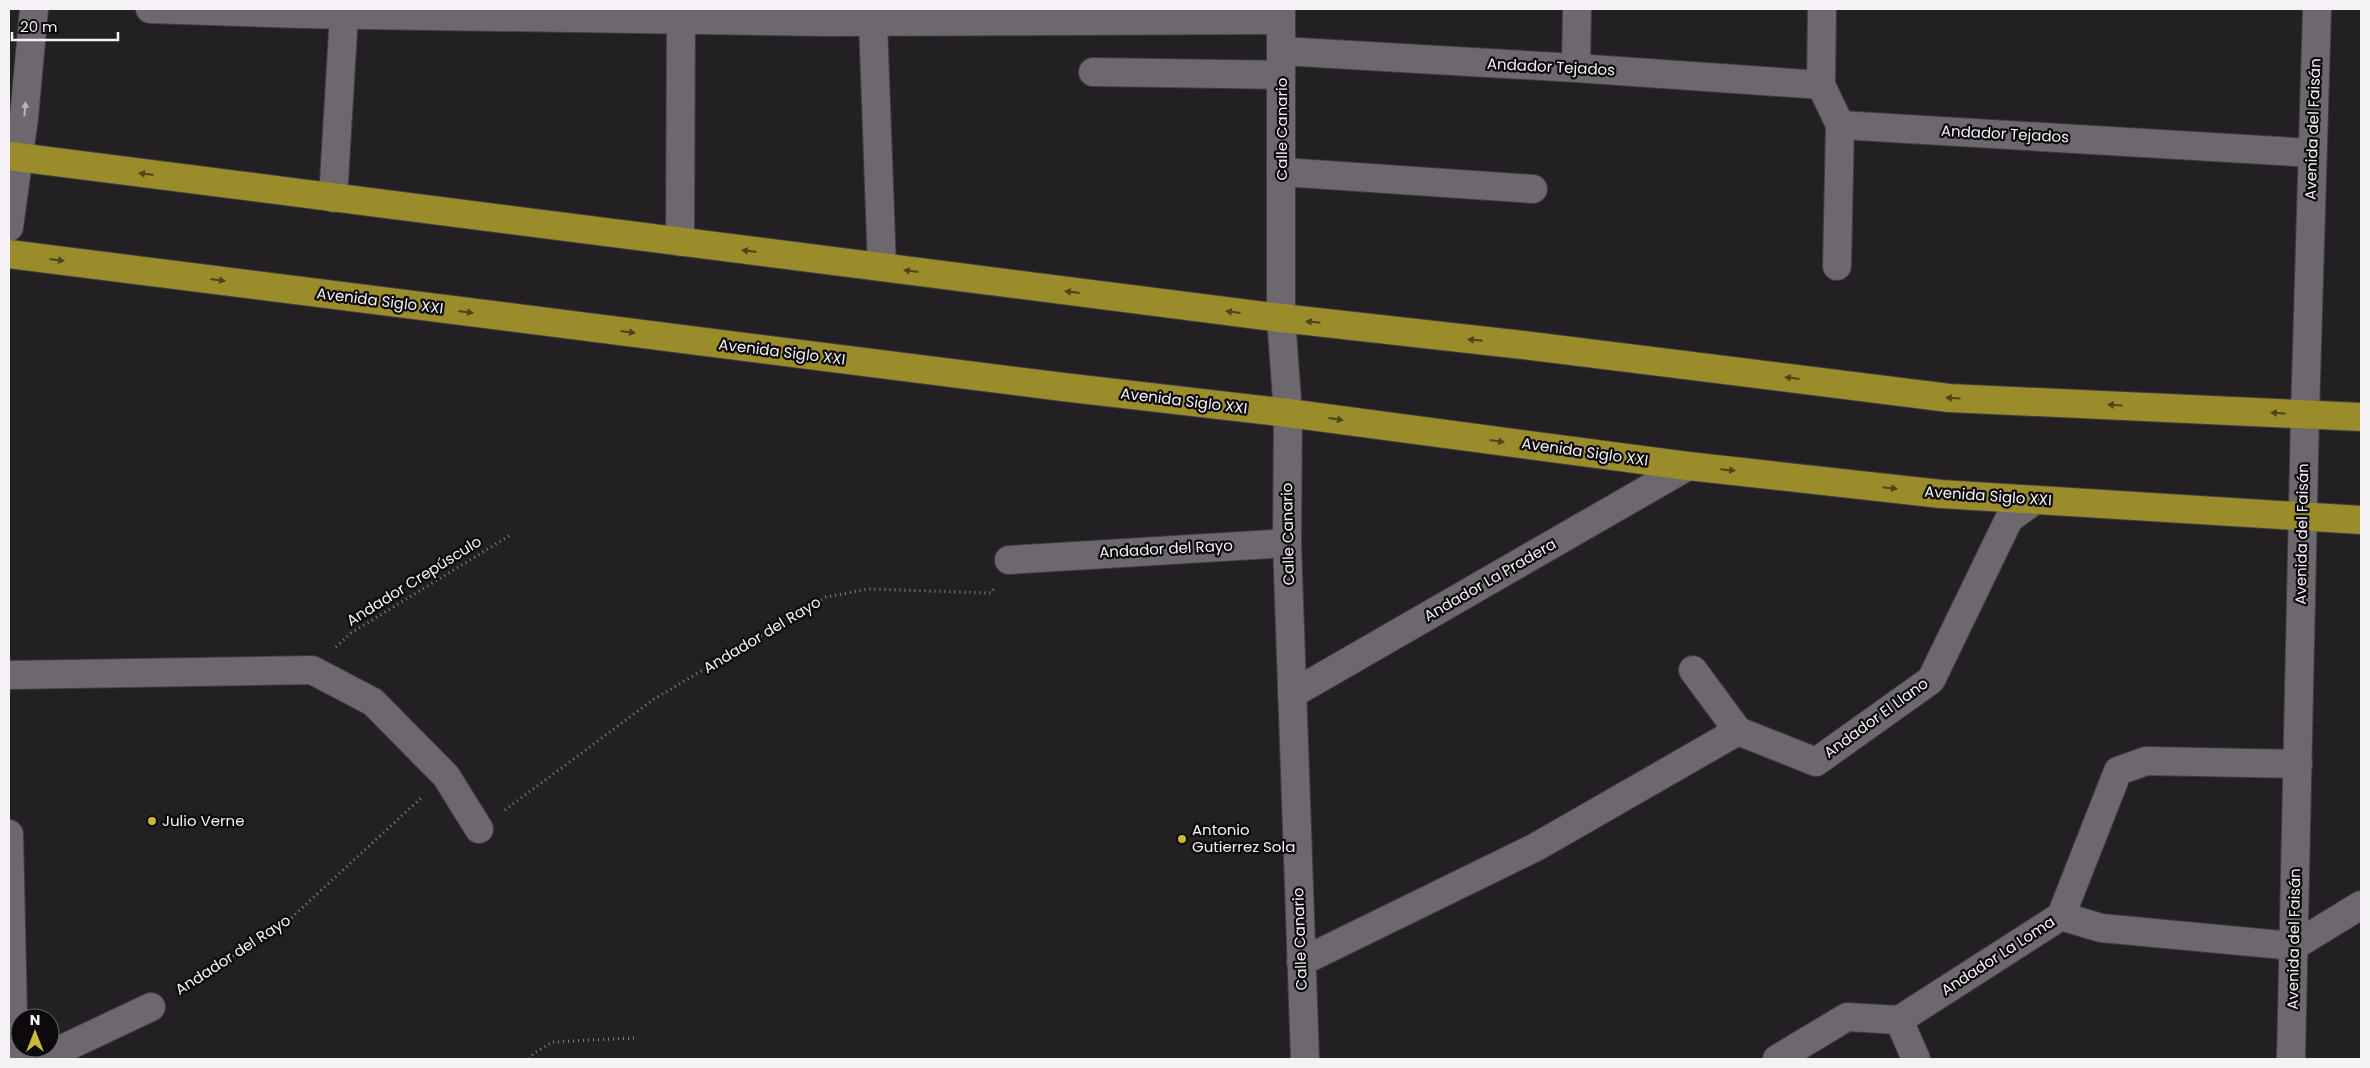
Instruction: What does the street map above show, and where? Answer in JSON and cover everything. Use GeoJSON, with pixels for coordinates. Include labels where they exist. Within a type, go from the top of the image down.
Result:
{"type":"FeatureCollection","features":[{"type":"Feature","properties":{"kind":"highway"},"geometry":{"type":"LineString","coordinates":[[14,157],[1281,318],[1533,346],[1949,398],[2361,417]]}},
{"type":"Feature","properties":{"kind":"highway","name":"Avenida Siglo XXI"},"geometry":{"type":"LineString","coordinates":[[9,254],[1063,387],[1288,413],[1688,466],[1941,494],[2361,520]]}},
{"type":"Feature","properties":{"kind":"street"},"geometry":{"type":"LineString","coordinates":[[9,227],[14,157],[34,9]]}},
{"type":"Feature","properties":{"kind":"street"},"geometry":{"type":"LineString","coordinates":[[150,9],[344,15],[873,22],[1281,14]]}},
{"type":"Feature","properties":{"kind":"street"},"geometry":{"type":"LineString","coordinates":[[1576,68],[1577,9]]}},
{"type":"Feature","properties":{"kind":"street"},"geometry":{"type":"LineString","coordinates":[[1822,9],[1821,85],[1840,124],[1837,266]]}},
{"type":"Feature","properties":{"kind":"street","name":"Avenida del Faisán"},"geometry":{"type":"LineString","coordinates":[[2292,1059],[2302,516],[2317,9]]}},
{"type":"Feature","properties":{"kind":"street","name":"Calle Canario"},"geometry":{"type":"LineString","coordinates":[[1281,14],[1281,318],[1288,413],[1288,543],[1292,694],[1306,1059]]}},
{"type":"Feature","properties":{"kind":"street"},"geometry":{"type":"LineString","coordinates":[[333,198],[344,15]]}},
{"type":"Feature","properties":{"kind":"street"},"geometry":{"type":"LineString","coordinates":[[680,242],[682,20]]}},
{"type":"Feature","properties":{"kind":"street"},"geometry":{"type":"LineString","coordinates":[[873,22],[882,267]]}},
{"type":"Feature","properties":{"kind":"street","name":"Andador Tejados"},"geometry":{"type":"LineString","coordinates":[[1093,72],[1281,63],[1576,68],[1821,85]]}},
{"type":"Feature","properties":{"kind":"street","name":"Andador Tejados"},"geometry":{"type":"LineString","coordinates":[[1840,124],[2312,153]]}},
{"type":"Feature","properties":{"kind":"street"},"geometry":{"type":"LineString","coordinates":[[1282,172],[1533,189]]}},
{"type":"Feature","properties":{"kind":"street","name":"Andador La Pradera"},"geometry":{"type":"LineString","coordinates":[[1292,694],[1688,466]]}},
{"type":"Feature","properties":{"kind":"street","name":"Andador El Llano"},"geometry":{"type":"LineString","coordinates":[[1738,731],[1816,762],[1931,680],[2009,519],[2035,500]]}},
{"type":"Feature","properties":{"kind":"street","name":"Andador del Rayo"},"geometry":{"type":"LineString","coordinates":[[1009,560],[1288,543]]}},
{"type":"Feature","properties":{"kind":"street"},"geometry":{"type":"LineString","coordinates":[[9,675],[312,670],[373,702],[446,776],[479,829]]}},
{"type":"Feature","properties":{"kind":"street"},"geometry":{"type":"LineString","coordinates":[[1301,962],[1536,846],[1738,731],[1693,670]]}},
{"type":"Feature","properties":{"kind":"street"},"geometry":{"type":"LineString","coordinates":[[2061,916],[2118,771],[2146,761],[2298,764]]}},
{"type":"Feature","properties":{"kind":"street"},"geometry":{"type":"LineString","coordinates":[[9,834],[14,1059]]}},
{"type":"Feature","properties":{"kind":"street"},"geometry":{"type":"LineString","coordinates":[[2294,946],[2361,905]]}},
{"type":"Feature","properties":{"kind":"street","name":"Andador La Loma"},"geometry":{"type":"LineString","coordinates":[[1899,1020],[2061,916],[2101,928],[2294,946]]}},
{"type":"Feature","properties":{"kind":"street"},"geometry":{"type":"LineString","coordinates":[[41,1059],[151,1008]]}},
{"type":"Feature","properties":{"kind":"street"},"geometry":{"type":"LineString","coordinates":[[1777,1059],[1847,1017],[1899,1020],[1916,1059]]}},
{"type":"Feature","properties":{"kind":"path","name":"Andador Crepúsculo"},"geometry":{"type":"LineString","coordinates":[[312,670],[351,633],[509,536]]}},
{"type":"Feature","properties":{"kind":"path","name":"Andador del Rayo"},"geometry":{"type":"LineString","coordinates":[[479,829],[654,699],[826,598],[868,589],[991,593],[1009,560]]}},
{"type":"Feature","properties":{"kind":"path","name":"Andador del Rayo"},"geometry":{"type":"LineString","coordinates":[[151,1008],[289,920],[446,776]]}},
{"type":"Feature","properties":{"kind":"path"},"geometry":{"type":"LineString","coordinates":[[529,1059],[533,1054],[552,1042],[636,1038]]}},
{"type":"Feature","properties":{"kind":"place","name":"Julio Verne"},"geometry":{"type":"Point","coordinates":[152,821]}},
{"type":"Feature","properties":{"kind":"place","name":"Antonio Gutierrez Sola"},"geometry":{"type":"Point","coordinates":[1182,839]}}]}
